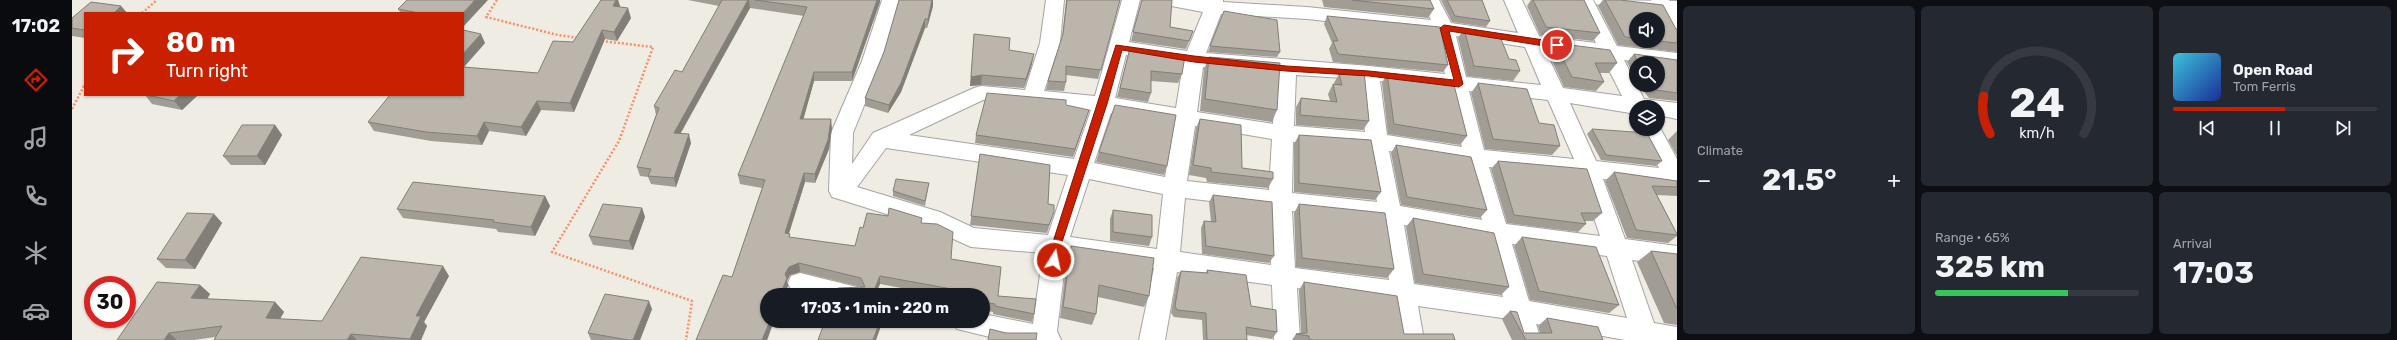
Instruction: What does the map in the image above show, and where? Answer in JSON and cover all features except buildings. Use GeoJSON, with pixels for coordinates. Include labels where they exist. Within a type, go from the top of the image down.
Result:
{"type":"FeatureCollection","features":[{"type":"Feature","properties":{"kind":"street"},"geometry":{"type":"LineString","coordinates":[[840,191],[842,133],[872,60],[891,0]]}},
{"type":"Feature","properties":{"kind":"street"},"geometry":{"type":"LineString","coordinates":[[1032,98],[1050,43],[1055,0]]}},
{"type":"Feature","properties":{"kind":"street"},"geometry":{"type":"LineString","coordinates":[[990,327],[1048,340],[1056,245],[1103,104],[1132,0]]}},
{"type":"Feature","properties":{"kind":"street"},"geometry":{"type":"LineString","coordinates":[[1168,0],[1214,4],[1307,6],[1531,42],[1677,60]]}},
{"type":"Feature","properties":{"kind":"street"},"geometry":{"type":"LineString","coordinates":[[1430,0],[1444,28],[1459,84],[1475,157],[1495,232],[1528,340]]}},
{"type":"Feature","properties":{"kind":"street"},"geometry":{"type":"LineString","coordinates":[[1513,0],[1531,42],[1557,94],[1589,169],[1646,337]]}},
{"type":"Feature","properties":{"kind":"street"},"geometry":{"type":"LineString","coordinates":[[1584,0],[1637,100]]}},
{"type":"Feature","properties":{"kind":"street"},"geometry":{"type":"LineString","coordinates":[[1603,0],[1667,4],[1677,31]]}},
{"type":"Feature","properties":{"kind":"street"},"geometry":{"type":"LineString","coordinates":[[1152,340],[1167,261],[1175,188],[1187,118],[1194,59],[1214,4]]}},
{"type":"Feature","properties":{"kind":"street"},"geometry":{"type":"LineString","coordinates":[[1119,47],[1194,59],[1286,68],[1369,73],[1557,94],[1629,105]]}},
{"type":"Feature","properties":{"kind":"street"},"geometry":{"type":"LineString","coordinates":[[1286,68],[1280,199],[1287,340]]}},
{"type":"Feature","properties":{"kind":"street"},"geometry":{"type":"LineString","coordinates":[[1369,73],[1377,141],[1411,340]]}},
{"type":"Feature","properties":{"kind":"street"},"geometry":{"type":"LineString","coordinates":[[840,191],[859,171],[881,139],[981,93],[1103,104],[1282,133],[1377,141],[1475,157],[1677,178]]}},
{"type":"Feature","properties":{"kind":"street"},"geometry":{"type":"LineString","coordinates":[[1665,109],[1677,110]]}},
{"type":"Feature","properties":{"kind":"street"},"geometry":{"type":"LineString","coordinates":[[1654,136],[1677,178]]}},
{"type":"Feature","properties":{"kind":"street"},"geometry":{"type":"LineString","coordinates":[[881,139],[1082,169],[1175,188],[1280,199],[1389,213],[1495,232],[1677,256]]}},
{"type":"Feature","properties":{"kind":"street"},"geometry":{"type":"LineString","coordinates":[[840,191],[932,219],[971,236],[1056,245],[1404,293],[1519,310],[1646,337],[1677,338]]}},
{"type":"Feature","properties":{"kind":"street"},"geometry":{"type":"LineString","coordinates":[[800,283],[822,288]]}},
{"type":"Feature","properties":{"kind":"path"},"geometry":{"type":"LineString","coordinates":[[143,12],[158,0]]}},
{"type":"Feature","properties":{"kind":"path"},"geometry":{"type":"LineString","coordinates":[[497,0],[486,17],[558,35],[582,38]]}},
{"type":"Feature","properties":{"kind":"path"},"geometry":{"type":"LineString","coordinates":[[598,40],[653,47],[620,141],[552,252],[692,301],[686,340]]}},
{"type":"Feature","properties":{"kind":"path"},"geometry":{"type":"LineString","coordinates":[[72,109],[84,86]]}},
{"type":"Feature","properties":{"kind":"route"},"geometry":{"type":"LineString","coordinates":[[1054,260],[1056,245],[1103,104],[1119,47],[1153,54],[1194,59],[1286,68],[1369,73],[1459,84],[1444,28],[1557,45]]}}]}
